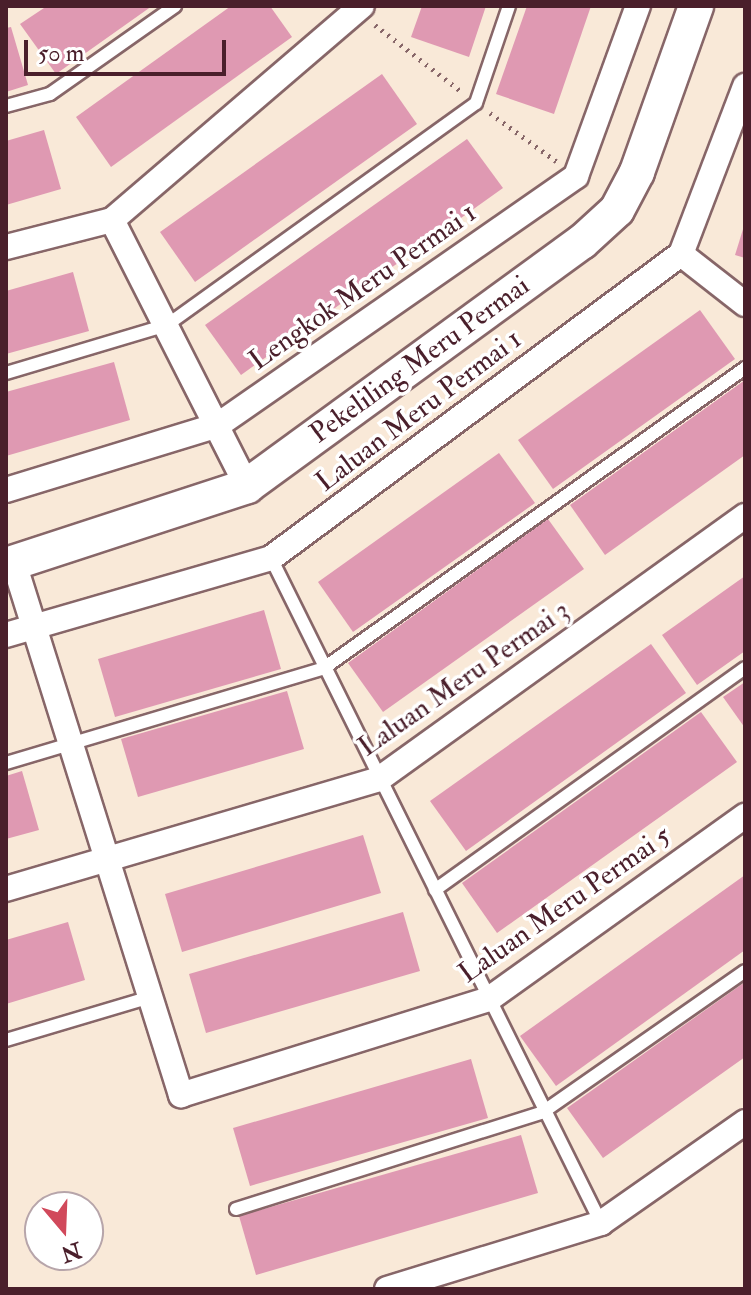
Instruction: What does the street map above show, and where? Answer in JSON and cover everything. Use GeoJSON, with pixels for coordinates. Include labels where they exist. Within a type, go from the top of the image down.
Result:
{"type":"FeatureCollection","features":[{"type":"Feature","properties":{"kind":"street"},"geometry":{"type":"LineString","coordinates":[[6,247],[112,220],[362,6]]}},
{"type":"Feature","properties":{"kind":"street","name":"Lengkok Meru Permai 1"},"geometry":{"type":"LineString","coordinates":[[6,490],[218,425],[576,176],[638,6]]}},
{"type":"Feature","properties":{"kind":"street","name":"Pekeliling Meru Permai"},"geometry":{"type":"LineString","coordinates":[[10,564],[247,486],[582,242],[617,210],[637,172],[696,6]]}},
{"type":"Feature","properties":{"kind":"street"},"geometry":{"type":"LineString","coordinates":[[745,86],[681,254],[745,304]]}},
{"type":"Feature","properties":{"kind":"street"},"geometry":{"type":"LineString","coordinates":[[112,220],[247,486]]}},
{"type":"Feature","properties":{"kind":"street","name":"Laluan Meru Permai 1"},"geometry":{"type":"LineString","coordinates":[[6,635],[271,558],[681,254]]}},
{"type":"Feature","properties":{"kind":"street","name":"Laluan Meru Permai 3"},"geometry":{"type":"LineString","coordinates":[[6,889],[379,779],[745,516]]}},
{"type":"Feature","properties":{"kind":"street"},"geometry":{"type":"LineString","coordinates":[[10,564],[35,628],[150,997]]}},
{"type":"Feature","properties":{"kind":"street","name":"Laluan Meru Permai 5"},"geometry":{"type":"LineString","coordinates":[[150,997],[181,1095],[489,999],[745,816]]}},
{"type":"Feature","properties":{"kind":"street"},"geometry":{"type":"LineString","coordinates":[[387,1289],[601,1223],[745,1122]]}},
{"type":"Feature","properties":{"kind":"lane"},"geometry":{"type":"LineString","coordinates":[[6,106],[50,94],[175,6]]}},
{"type":"Feature","properties":{"kind":"lane"},"geometry":{"type":"LineString","coordinates":[[6,373],[167,325],[476,103],[509,6]]}},
{"type":"Feature","properties":{"kind":"lane"},"geometry":{"type":"LineString","coordinates":[[6,763],[324,668],[745,368]]}},
{"type":"Feature","properties":{"kind":"lane"},"geometry":{"type":"LineString","coordinates":[[271,558],[543,1112],[601,1223]]}},
{"type":"Feature","properties":{"kind":"lane"},"geometry":{"type":"LineString","coordinates":[[435,890],[745,668]]}},
{"type":"Feature","properties":{"kind":"lane"},"geometry":{"type":"LineString","coordinates":[[236,1209],[543,1112],[745,971]]}},
{"type":"Feature","properties":{"kind":"lane"},"geometry":{"type":"LineString","coordinates":[[6,1040],[150,997]]}},
{"type":"Feature","properties":{"kind":"building"},"geometry":{"type":"Polygon","coordinates":[[[47,6],[152,6],[56,74],[20,24],[47,6]]]}},
{"type":"Feature","properties":{"kind":"building"},"geometry":{"type":"Polygon","coordinates":[[[231,6],[270,6],[292,37],[111,167],[76,117],[231,6]]]}},
{"type":"Feature","properties":{"kind":"building"},"geometry":{"type":"Polygon","coordinates":[[[422,6],[486,6],[469,57],[411,37],[422,6]]]}},
{"type":"Feature","properties":{"kind":"building"},"geometry":{"type":"Polygon","coordinates":[[[527,6],[591,6],[554,114],[496,94],[527,6]]]}},
{"type":"Feature","properties":{"kind":"building"},"geometry":{"type":"Polygon","coordinates":[[[11,27],[28,85],[6,92],[6,28],[11,27]]]}},
{"type":"Feature","properties":{"kind":"building"},"geometry":{"type":"Polygon","coordinates":[[[382,74],[417,124],[195,282],[160,232],[382,74]]]}},
{"type":"Feature","properties":{"kind":"building"},"geometry":{"type":"Polygon","coordinates":[[[44,130],[61,189],[6,205],[6,141],[44,130]]]}},
{"type":"Feature","properties":{"kind":"building"},"geometry":{"type":"Polygon","coordinates":[[[467,139],[503,188],[241,375],[205,325],[467,139]]]}},
{"type":"Feature","properties":{"kind":"building"},"geometry":{"type":"Polygon","coordinates":[[[745,226],[745,258],[735,255],[745,226]]]}},
{"type":"Feature","properties":{"kind":"building"},"geometry":{"type":"Polygon","coordinates":[[[73,272],[89,331],[6,354],[6,291],[73,272]]]}},
{"type":"Feature","properties":{"kind":"building"},"geometry":{"type":"Polygon","coordinates":[[[700,310],[735,359],[553,489],[518,440],[700,310]]]}},
{"type":"Feature","properties":{"kind":"building"},"geometry":{"type":"Polygon","coordinates":[[[114,362],[130,420],[6,456],[6,392],[114,362]]]}},
{"type":"Feature","properties":{"kind":"building"},"geometry":{"type":"Polygon","coordinates":[[[745,380],[745,455],[605,555],[570,505],[745,380]]]}},
{"type":"Feature","properties":{"kind":"building"},"geometry":{"type":"Polygon","coordinates":[[[499,453],[535,503],[353,632],[318,582],[499,453]]]}},
{"type":"Feature","properties":{"kind":"building"},"geometry":{"type":"Polygon","coordinates":[[[548,519],[584,569],[383,712],[348,663],[548,519]]]}},
{"type":"Feature","properties":{"kind":"building"},"geometry":{"type":"Polygon","coordinates":[[[745,576],[745,651],[697,685],[662,635],[745,576]]]}},
{"type":"Feature","properties":{"kind":"building"},"geometry":{"type":"Polygon","coordinates":[[[264,610],[281,669],[115,717],[98,659],[264,610]]]}},
{"type":"Feature","properties":{"kind":"building"},"geometry":{"type":"Polygon","coordinates":[[[651,644],[686,693],[466,851],[430,801],[651,644]]]}},
{"type":"Feature","properties":{"kind":"building"},"geometry":{"type":"Polygon","coordinates":[[[745,682],[745,728],[723,697],[745,682]]]}},
{"type":"Feature","properties":{"kind":"building"},"geometry":{"type":"Polygon","coordinates":[[[287,691],[304,749],[138,797],[121,739],[287,691]]]}},
{"type":"Feature","properties":{"kind":"building"},"geometry":{"type":"Polygon","coordinates":[[[701,712],[737,762],[497,933],[462,883],[701,712]]]}},
{"type":"Feature","properties":{"kind":"building"},"geometry":{"type":"Polygon","coordinates":[[[22,771],[39,830],[6,839],[6,776],[22,771]]]}},
{"type":"Feature","properties":{"kind":"building"},"geometry":{"type":"Polygon","coordinates":[[[363,835],[381,893],[182,952],[165,894],[363,835]]]}},
{"type":"Feature","properties":{"kind":"building"},"geometry":{"type":"Polygon","coordinates":[[[745,875],[745,950],[556,1086],[520,1036],[745,875]]]}},
{"type":"Feature","properties":{"kind":"building"},"geometry":{"type":"Polygon","coordinates":[[[403,912],[420,971],[206,1033],[189,974],[403,912]]]}},
{"type":"Feature","properties":{"kind":"building"},"geometry":{"type":"Polygon","coordinates":[[[68,922],[85,980],[6,1004],[6,940],[68,922]]]}},
{"type":"Feature","properties":{"kind":"building"},"geometry":{"type":"Polygon","coordinates":[[[745,982],[745,1057],[603,1158],[567,1108],[745,982]]]}},
{"type":"Feature","properties":{"kind":"building"},"geometry":{"type":"Polygon","coordinates":[[[471,1059],[488,1118],[250,1186],[233,1128],[471,1059]]]}},
{"type":"Feature","properties":{"kind":"building"},"geometry":{"type":"Polygon","coordinates":[[[521,1135],[538,1193],[256,1275],[239,1216],[521,1135]]]}}]}
